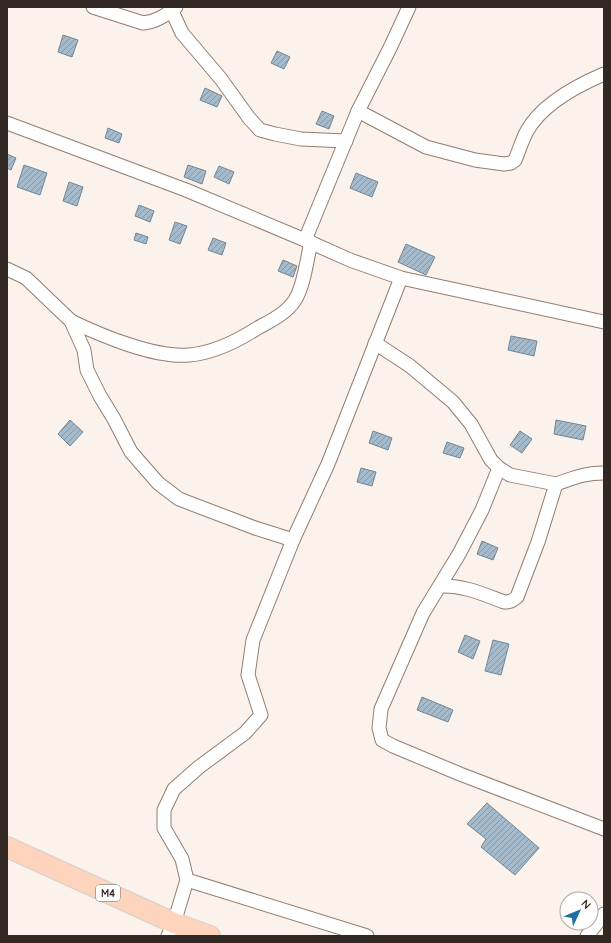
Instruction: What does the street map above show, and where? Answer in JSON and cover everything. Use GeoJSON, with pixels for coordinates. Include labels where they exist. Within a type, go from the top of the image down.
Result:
{"type":"FeatureCollection","features":[{"type":"Feature","properties":{"kind":"main road","name":"M4"},"geometry":{"type":"LineString","coordinates":[[7,847],[171,929],[210,936]]}},
{"type":"Feature","properties":{"kind":"street"},"geometry":{"type":"LineString","coordinates":[[93,7],[143,23],[151,22],[172,8],[182,33],[221,79],[249,118],[260,130],[301,139],[346,141]]}},
{"type":"Feature","properties":{"kind":"street"},"geometry":{"type":"LineString","coordinates":[[7,269],[26,278],[71,321],[101,335],[160,354],[189,356],[212,350],[243,337],[288,309],[296,299],[301,286],[308,241],[358,111],[409,7]]}},
{"type":"Feature","properties":{"kind":"street"},"geometry":{"type":"LineString","coordinates":[[358,111],[426,147],[475,160],[504,164],[511,163],[515,160],[526,132],[533,122],[555,100],[590,80],[604,74]]}},
{"type":"Feature","properties":{"kind":"street"},"geometry":{"type":"LineString","coordinates":[[7,123],[186,190],[350,260],[401,278],[604,322]]}},
{"type":"Feature","properties":{"kind":"street"},"geometry":{"type":"LineString","coordinates":[[171,929],[188,880],[182,859],[164,828],[164,810],[174,789],[199,767],[245,733],[261,715],[248,675],[253,640],[293,540],[328,464],[401,278]]}},
{"type":"Feature","properties":{"kind":"street"},"geometry":{"type":"LineString","coordinates":[[71,321],[84,350],[87,370],[100,396],[131,452],[158,483],[179,499],[255,528],[293,540]]}},
{"type":"Feature","properties":{"kind":"street"},"geometry":{"type":"LineString","coordinates":[[375,343],[410,366],[453,402],[471,424],[491,460],[499,468],[510,475],[556,484],[576,476],[591,473],[604,474]]}},
{"type":"Feature","properties":{"kind":"street"},"geometry":{"type":"LineString","coordinates":[[499,468],[482,510],[460,554],[423,614],[381,709],[379,728],[382,740],[392,746],[460,774],[604,829]]}},
{"type":"Feature","properties":{"kind":"street"},"geometry":{"type":"LineString","coordinates":[[440,586],[452,585],[467,588],[504,602],[514,600],[538,542],[556,484]]}},
{"type":"Feature","properties":{"kind":"street"},"geometry":{"type":"LineString","coordinates":[[188,880],[367,936]]}},
{"type":"Feature","properties":{"kind":"street"},"geometry":{"type":"LineString","coordinates":[[587,936],[604,914]]}},
{"type":"Feature","properties":{"kind":"building"},"geometry":{"type":"Polygon","coordinates":[[[63,35],[78,40],[72,57],[58,52],[63,35]]]}},
{"type":"Feature","properties":{"kind":"building"},"geometry":{"type":"Polygon","coordinates":[[[277,51],[290,57],[284,69],[271,63],[277,51]]]}},
{"type":"Feature","properties":{"kind":"building"},"geometry":{"type":"Polygon","coordinates":[[[205,88],[222,96],[217,107],[200,100],[205,88]]]}},
{"type":"Feature","properties":{"kind":"building"},"geometry":{"type":"Polygon","coordinates":[[[322,111],[334,116],[329,129],[316,124],[322,111]]]}},
{"type":"Feature","properties":{"kind":"building"},"geometry":{"type":"Polygon","coordinates":[[[108,128],[122,134],[119,143],[105,138],[108,128]]]}},
{"type":"Feature","properties":{"kind":"building"},"geometry":{"type":"Polygon","coordinates":[[[7,154],[16,158],[11,170],[7,168],[7,154]]]}},
{"type":"Feature","properties":{"kind":"building"},"geometry":{"type":"Polygon","coordinates":[[[24,165],[47,173],[40,195],[17,187],[24,165]]]}},
{"type":"Feature","properties":{"kind":"building"},"geometry":{"type":"Polygon","coordinates":[[[188,165],[206,171],[202,184],[184,177],[188,165]]]}},
{"type":"Feature","properties":{"kind":"building"},"geometry":{"type":"Polygon","coordinates":[[[219,166],[234,172],[229,184],[214,177],[219,166]]]}},
{"type":"Feature","properties":{"kind":"building"},"geometry":{"type":"Polygon","coordinates":[[[356,173],[378,182],[372,197],[350,188],[356,173]]]}},
{"type":"Feature","properties":{"kind":"building"},"geometry":{"type":"Polygon","coordinates":[[[69,182],[83,187],[77,206],[63,201],[69,182]]]}},
{"type":"Feature","properties":{"kind":"building"},"geometry":{"type":"Polygon","coordinates":[[[139,205],[154,211],[150,222],[135,216],[139,205]]]}},
{"type":"Feature","properties":{"kind":"building"},"geometry":{"type":"Polygon","coordinates":[[[175,222],[187,226],[180,244],[169,240],[175,222]]]}},
{"type":"Feature","properties":{"kind":"building"},"geometry":{"type":"Polygon","coordinates":[[[136,233],[148,237],[146,244],[134,240],[136,233]]]}},
{"type":"Feature","properties":{"kind":"building"},"geometry":{"type":"Polygon","coordinates":[[[213,238],[226,243],[222,255],[208,250],[213,238]]]}},
{"type":"Feature","properties":{"kind":"building"},"geometry":{"type":"Polygon","coordinates":[[[406,244],[435,257],[426,275],[398,262],[406,244]]]}},
{"type":"Feature","properties":{"kind":"building"},"geometry":{"type":"Polygon","coordinates":[[[283,260],[297,266],[293,277],[278,271],[283,260]]]}},
{"type":"Feature","properties":{"kind":"building"},"geometry":{"type":"Polygon","coordinates":[[[511,336],[537,341],[534,356],[508,350],[511,336]]]}},
{"type":"Feature","properties":{"kind":"building"},"geometry":{"type":"Polygon","coordinates":[[[70,420],[83,432],[70,446],[58,434],[70,420]]]}},
{"type":"Feature","properties":{"kind":"building"},"geometry":{"type":"Polygon","coordinates":[[[556,420],[586,426],[583,440],[554,434],[556,420]]]}},
{"type":"Feature","properties":{"kind":"building"},"geometry":{"type":"Polygon","coordinates":[[[373,431],[392,438],[388,450],[369,443],[373,431]]]}},
{"type":"Feature","properties":{"kind":"building"},"geometry":{"type":"Polygon","coordinates":[[[520,431],[532,439],[522,453],[510,445],[520,431]]]}},
{"type":"Feature","properties":{"kind":"building"},"geometry":{"type":"Polygon","coordinates":[[[447,442],[464,448],[460,458],[443,453],[447,442]]]}},
{"type":"Feature","properties":{"kind":"building"},"geometry":{"type":"Polygon","coordinates":[[[361,468],[376,472],[372,486],[357,482],[361,468]]]}},
{"type":"Feature","properties":{"kind":"building"},"geometry":{"type":"Polygon","coordinates":[[[482,541],[498,548],[493,560],[477,554],[482,541]]]}},
{"type":"Feature","properties":{"kind":"building"},"geometry":{"type":"Polygon","coordinates":[[[465,635],[480,641],[473,659],[458,652],[465,635]]]}},
{"type":"Feature","properties":{"kind":"building"},"geometry":{"type":"Polygon","coordinates":[[[493,640],[509,644],[501,675],[485,671],[493,640]]]}},
{"type":"Feature","properties":{"kind":"building"},"geometry":{"type":"Polygon","coordinates":[[[422,697],[453,710],[448,722],[417,710],[422,697]]]}},
{"type":"Feature","properties":{"kind":"building"},"geometry":{"type":"Polygon","coordinates":[[[487,803],[539,848],[515,875],[481,847],[486,839],[467,824],[487,803]]]}}]}
